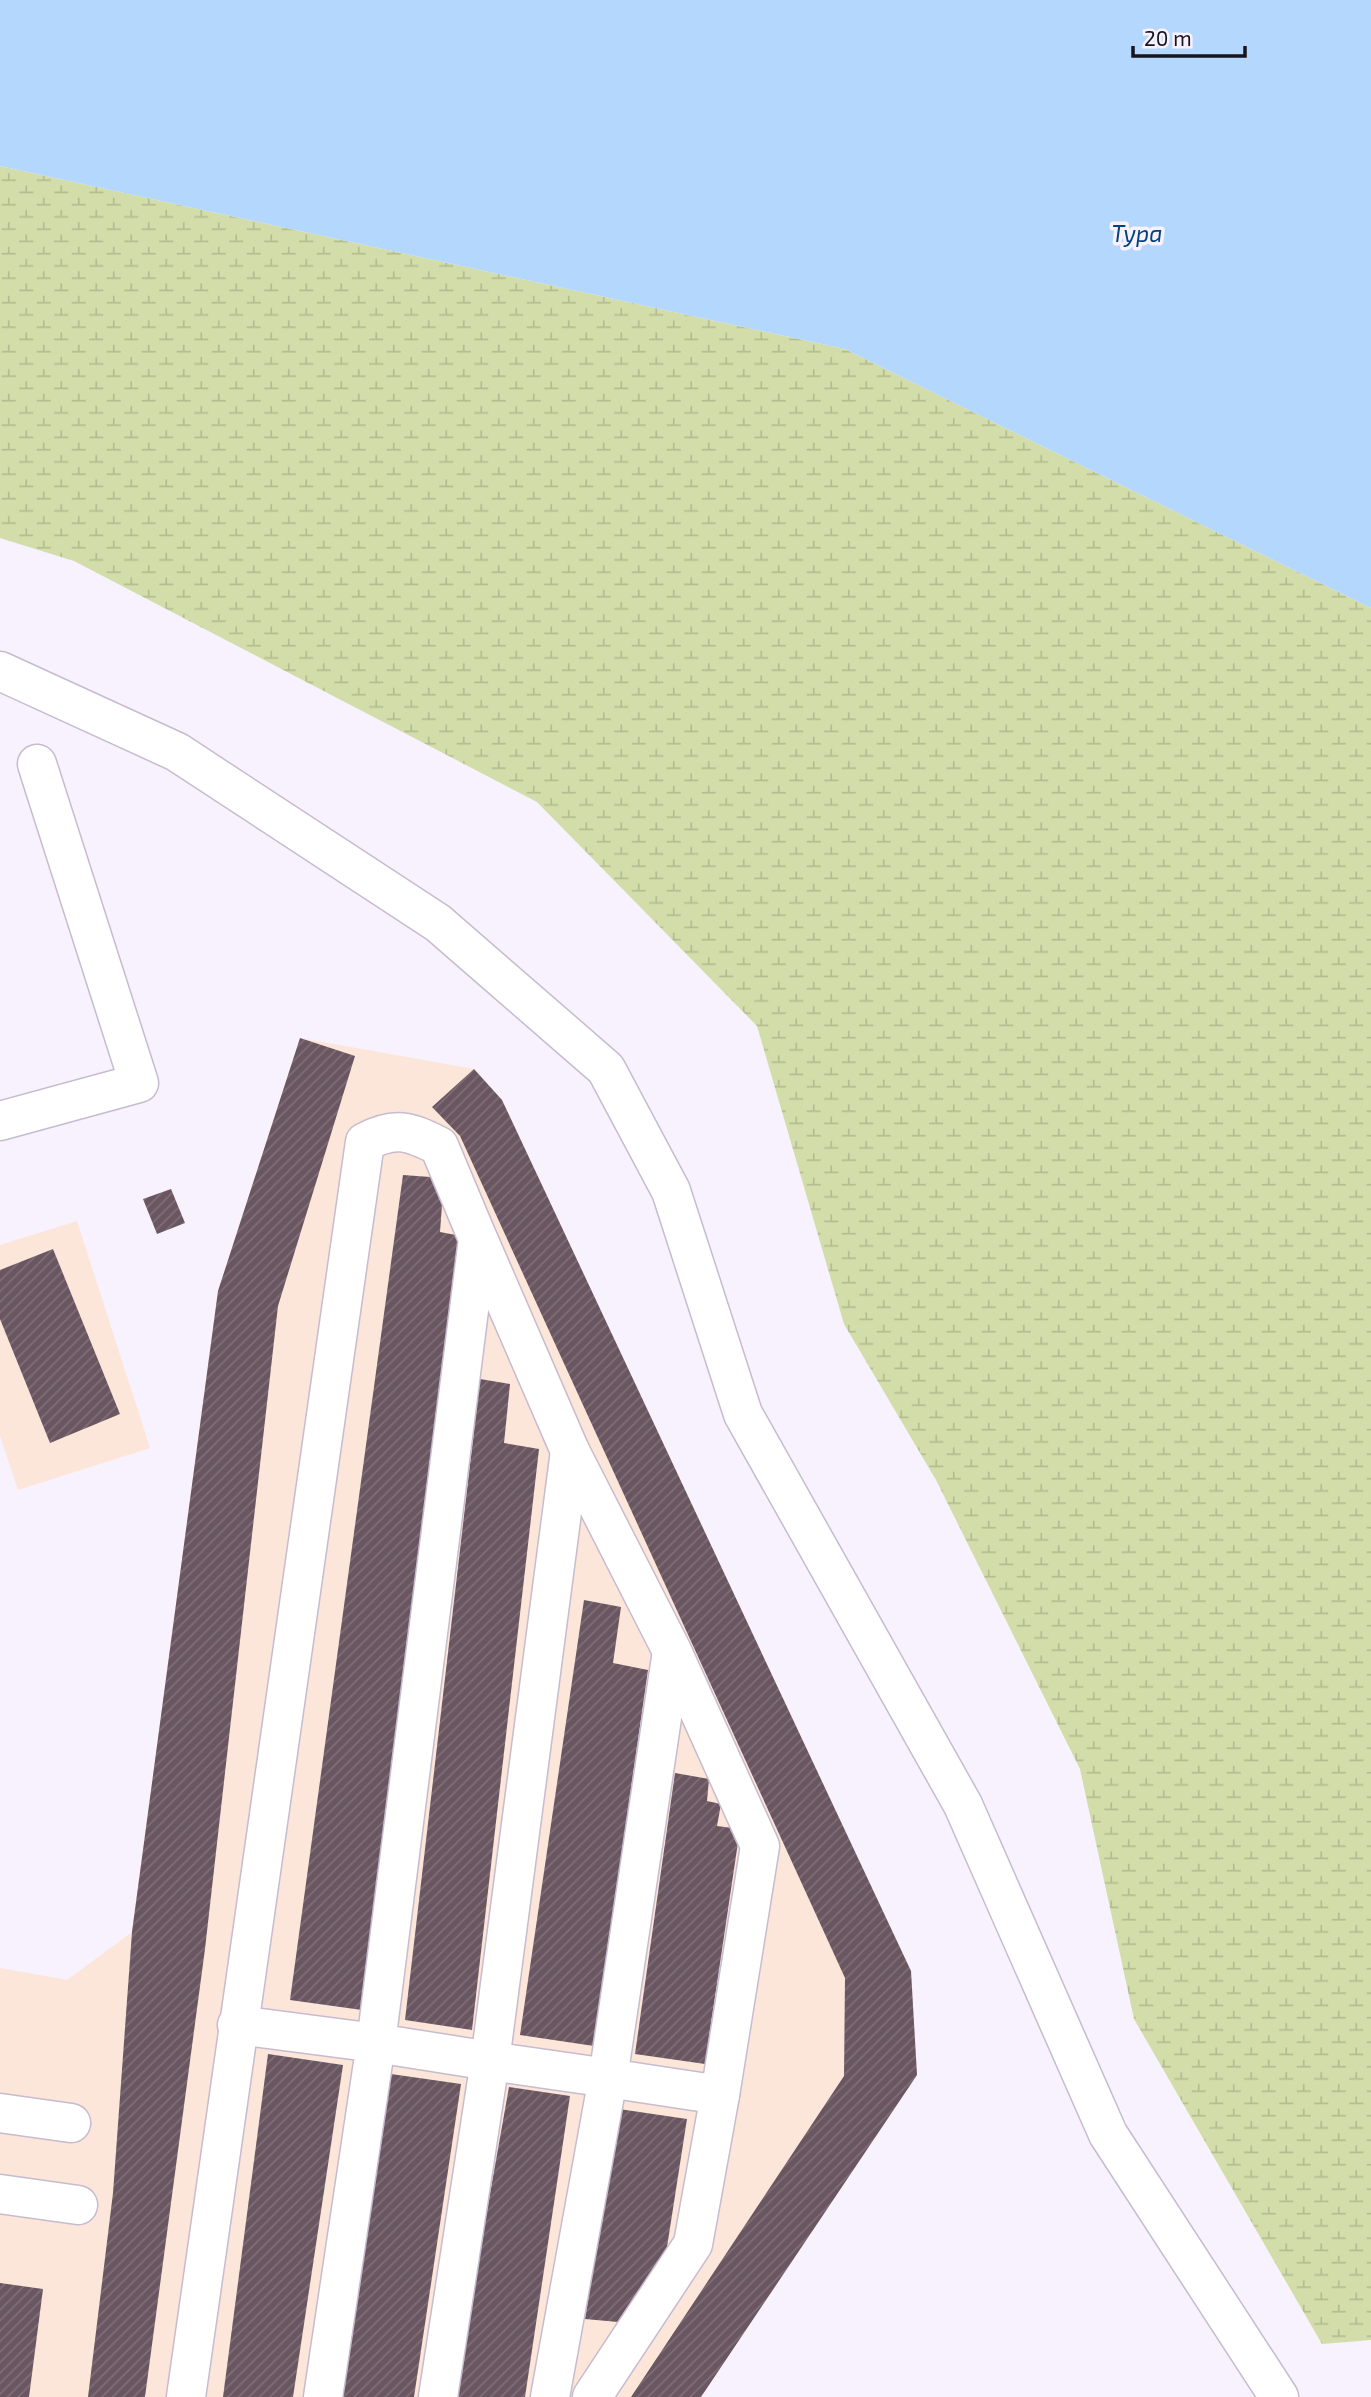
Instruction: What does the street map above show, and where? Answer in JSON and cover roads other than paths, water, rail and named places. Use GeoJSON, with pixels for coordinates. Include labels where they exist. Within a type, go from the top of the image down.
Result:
{"type":"FeatureCollection","features":[{"type":"Feature","properties":{"kind":"lane"},"geometry":{"type":"LineString","coordinates":[[0,671],[177,752],[438,923],[606,1069],[671,1191],[743,1414],[963,1805],[1108,2134],[1279,2397]]}},
{"type":"Feature","properties":{"kind":"lane"},"geometry":{"type":"LineString","coordinates":[[0,1121],[139,1083],[37,764]]}},
{"type":"Feature","properties":{"kind":"lane"},"geometry":{"type":"LineString","coordinates":[[186,2397],[365,1142],[388,1130],[417,1135],[439,1146],[570,1451],[672,1651],[760,1846],[693,2244],[592,2397]]}},
{"type":"Feature","properties":{"kind":"lane"},"geometry":{"type":"LineString","coordinates":[[323,2397],[376,2043],[478,1239]]}},
{"type":"Feature","properties":{"kind":"lane"},"geometry":{"type":"LineString","coordinates":[[438,2397],[490,2061],[570,1451]]}},
{"type":"Feature","properties":{"kind":"lane"},"geometry":{"type":"LineString","coordinates":[[550,2397],[608,2078],[672,1651]]}},
{"type":"Feature","properties":{"kind":"lane"},"geometry":{"type":"LineString","coordinates":[[237,2025],[376,2043],[720,2095]]}},
{"type":"Feature","properties":{"kind":"lane"},"geometry":{"type":"LineString","coordinates":[[0,2113],[71,2123]]}},
{"type":"Feature","properties":{"kind":"lane"},"geometry":{"type":"LineString","coordinates":[[0,2194],[78,2205]]}},
{"type":"Feature","properties":{"kind":"water","name":"Тура"},"geometry":{"type":"Polygon","coordinates":[[[0,0],[1371,0],[1371,608],[845,349],[0,166],[0,0]]]}}]}
